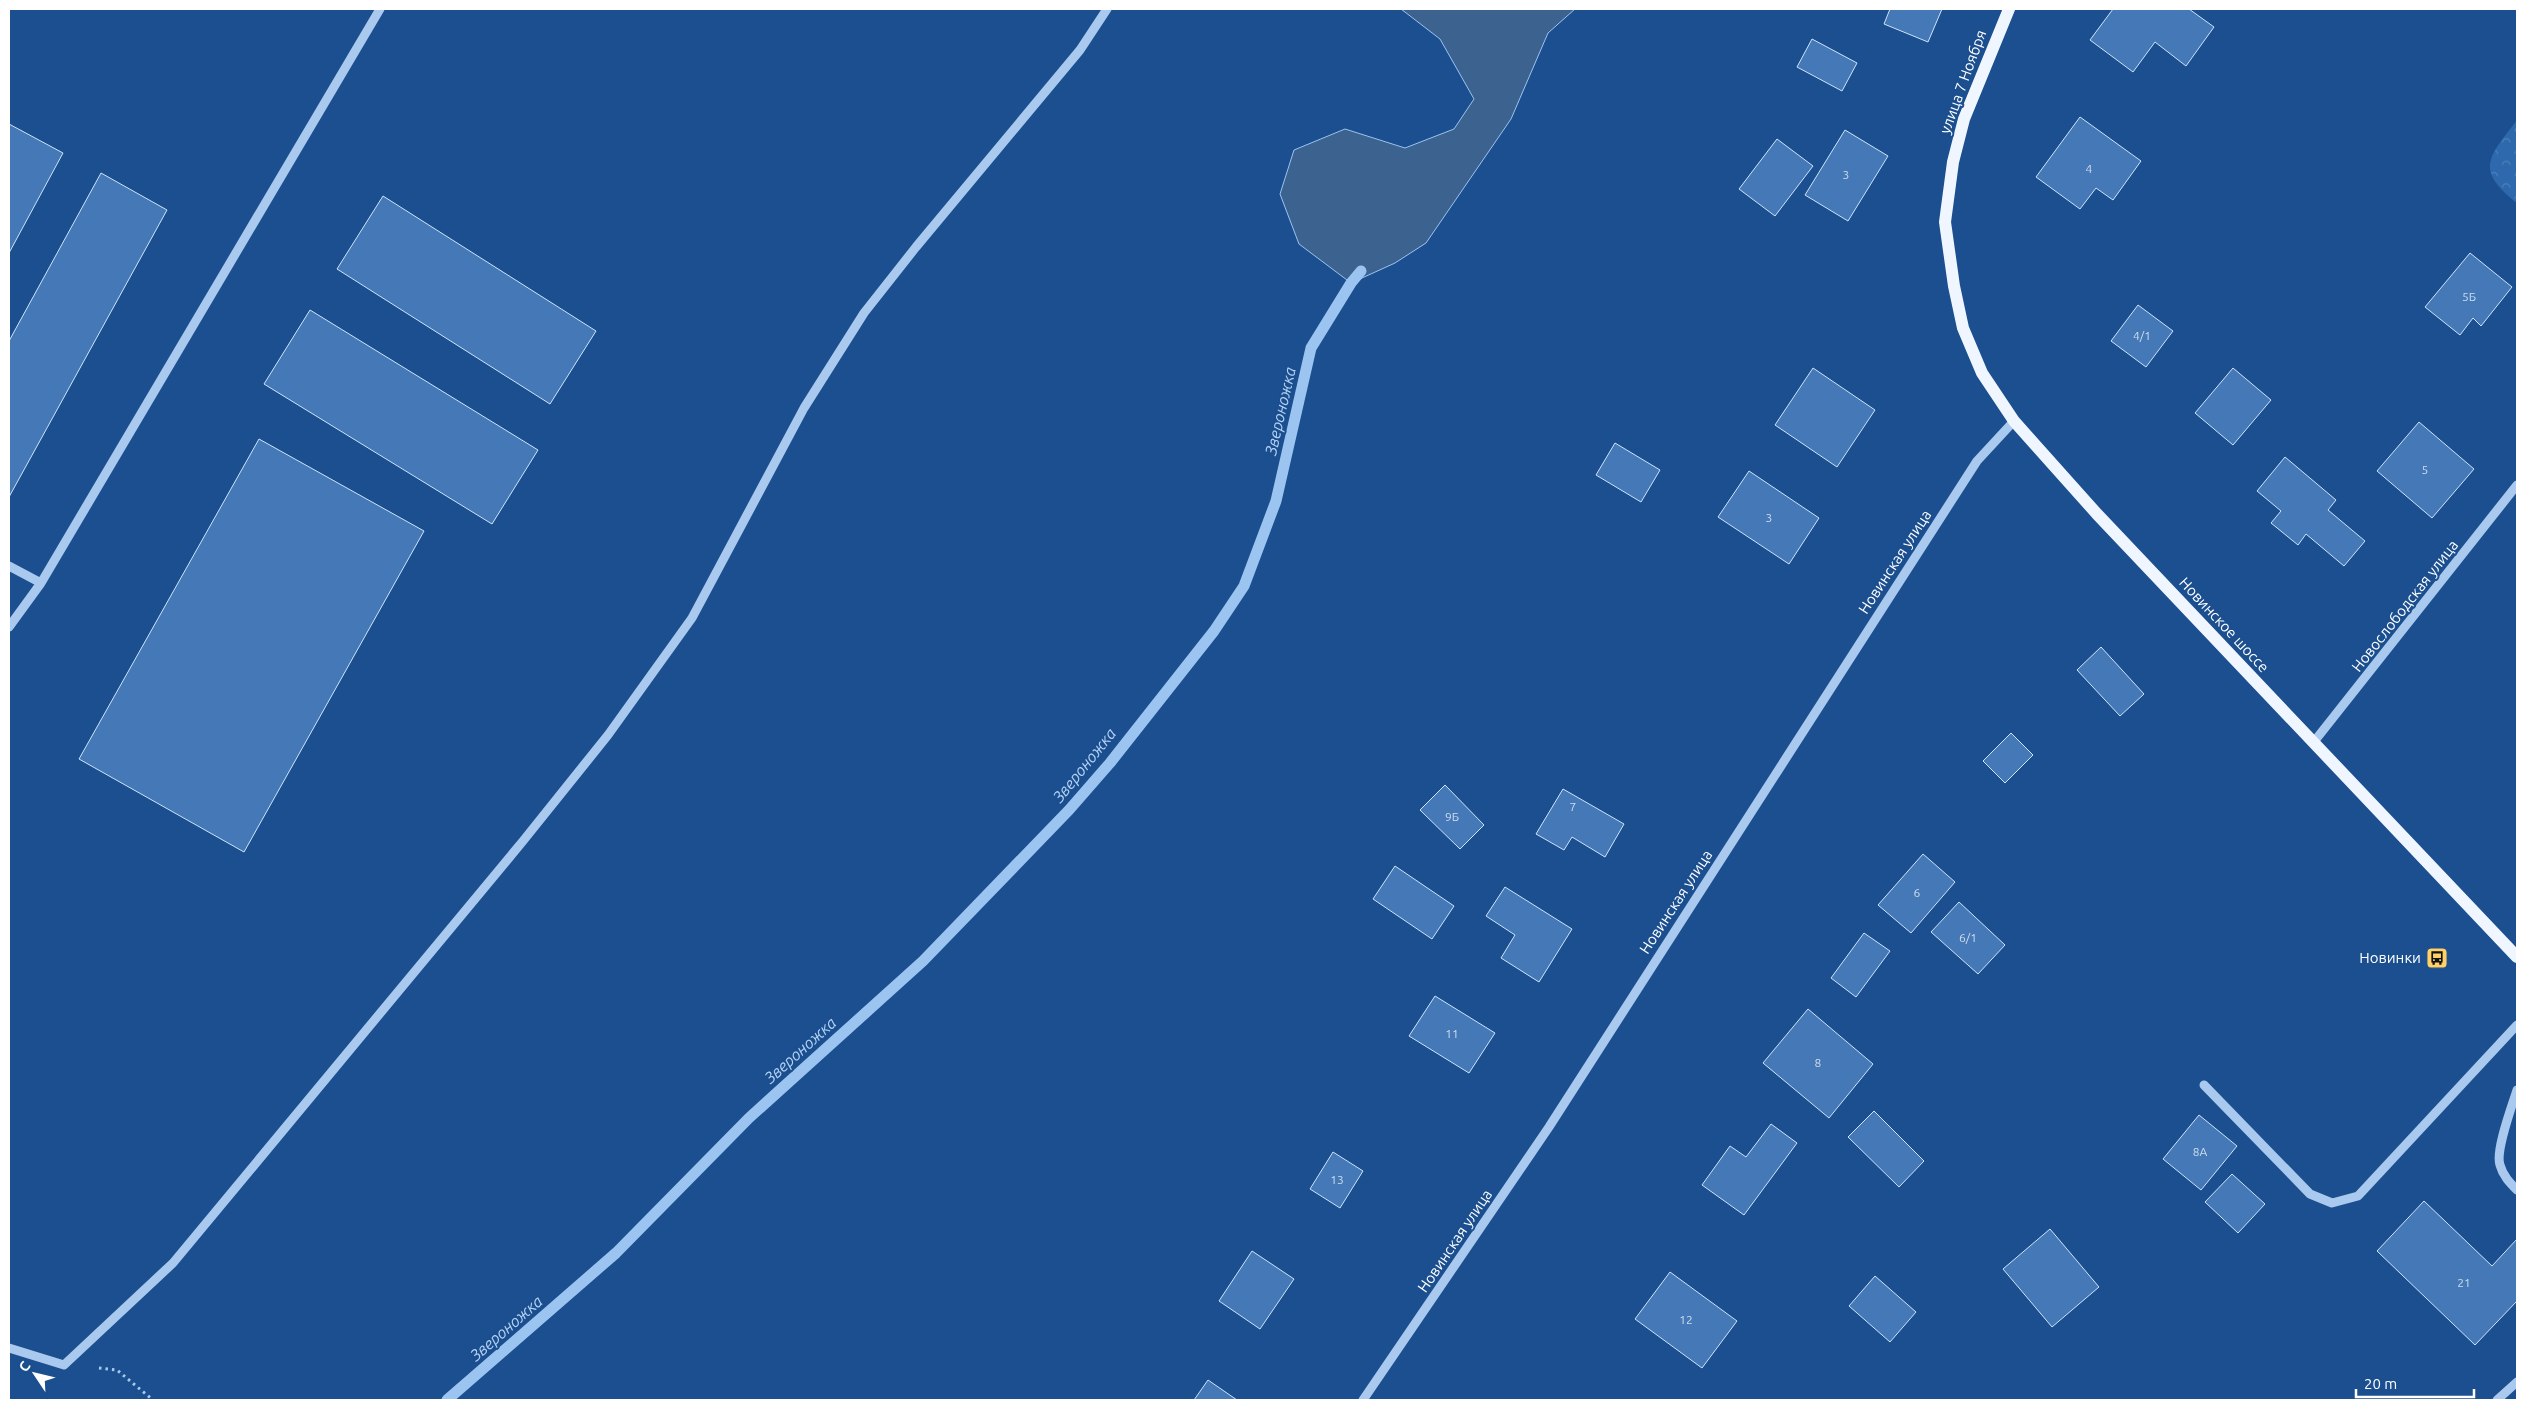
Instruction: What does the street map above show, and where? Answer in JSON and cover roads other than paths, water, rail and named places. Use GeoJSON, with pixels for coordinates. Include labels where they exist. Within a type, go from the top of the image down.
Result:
{"type":"FeatureCollection","features":[{"type":"Feature","properties":{"kind":"main road","name":"улица 7 Ноября"},"geometry":{"type":"LineString","coordinates":[[1954,286],[1945,222],[1953,162],[1964,119],[2009,9]]}},
{"type":"Feature","properties":{"kind":"main road","name":"Новинское шоссе"},"geometry":{"type":"LineString","coordinates":[[1954,286],[1963,328],[1982,373],[2014,421],[2097,514],[2517,957]]}},
{"type":"Feature","properties":{"kind":"street"},"geometry":{"type":"LineString","coordinates":[[9,627],[41,583],[380,9]]}},
{"type":"Feature","properties":{"kind":"street"},"geometry":{"type":"LineString","coordinates":[[9,1348],[64,1365],[173,1263],[517,849],[608,735],[692,618],[804,408],[864,313],[916,246],[1080,50],[1107,9]]}},
{"type":"Feature","properties":{"kind":"street","name":"Новинская улица"},"geometry":{"type":"LineString","coordinates":[[1362,1400],[1549,1126],[1978,460],[2014,421]]}},
{"type":"Feature","properties":{"kind":"street","name":"Новослободская улица"},"geometry":{"type":"LineString","coordinates":[[2313,743],[2517,485]]}},
{"type":"Feature","properties":{"kind":"street"},"geometry":{"type":"LineString","coordinates":[[9,566],[41,583]]}},
{"type":"Feature","properties":{"kind":"street"},"geometry":{"type":"LineString","coordinates":[[2204,1086],[2310,1194],[2332,1203],[2358,1196],[2517,1025]]}},
{"type":"Feature","properties":{"kind":"street"},"geometry":{"type":"LineString","coordinates":[[2517,1090],[2503,1136],[2499,1163],[2506,1179],[2517,1190]]}},
{"type":"Feature","properties":{"kind":"street"},"geometry":{"type":"LineString","coordinates":[[2498,1400],[2517,1382]]}},
{"type":"Feature","properties":{"kind":"waterway","name":"Звероножка"},"geometry":{"type":"LineString","coordinates":[[447,1400],[616,1253],[749,1118],[923,961],[1069,810],[1110,763],[1214,631],[1244,586],[1276,501],[1311,348],[1351,283],[1361,271]]}},
{"type":"Feature","properties":{"kind":"place","name":"Новинки"},"geometry":{"type":"Point","coordinates":[2437,958]}}]}
